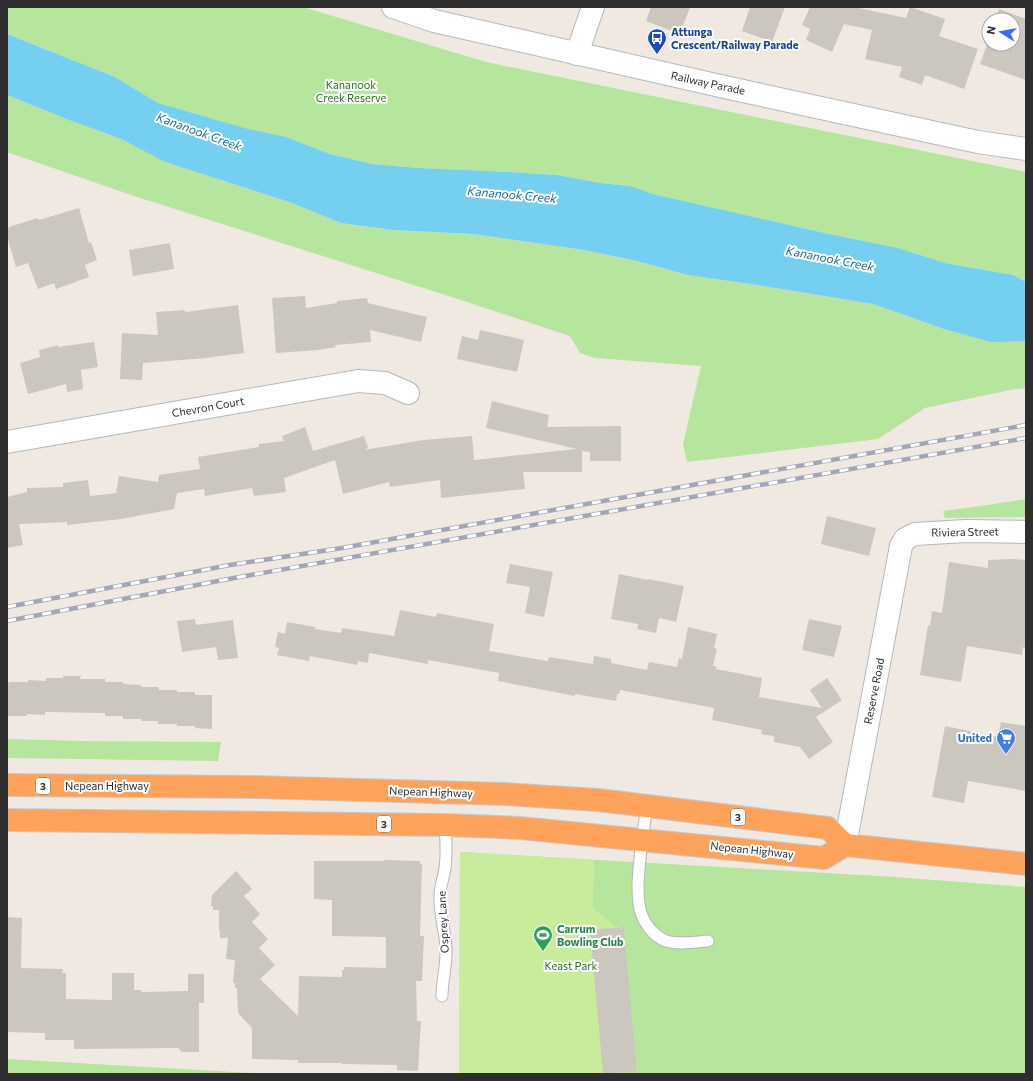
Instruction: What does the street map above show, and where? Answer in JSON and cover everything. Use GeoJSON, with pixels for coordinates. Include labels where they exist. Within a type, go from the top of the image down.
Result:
{"type":"FeatureCollection","features":[{"type":"Feature","properties":{"kind":"highway","name":"Nepean Highway"},"geometry":{"type":"LineString","coordinates":[[7,785],[236,787],[496,794],[598,800],[828,828],[845,845],[824,858],[520,828],[445,825],[7,820]]}},
{"type":"Feature","properties":{"kind":"highway"},"geometry":{"type":"LineString","coordinates":[[845,845],[1026,864]]}},
{"type":"Feature","properties":{"kind":"street","name":"Railway Parade"},"geometry":{"type":"LineString","coordinates":[[393,7],[434,21],[578,54],[962,138],[1026,149]]}},
{"type":"Feature","properties":{"kind":"street"},"geometry":{"type":"LineString","coordinates":[[578,54],[592,7]]}},
{"type":"Feature","properties":{"kind":"street","name":"Chevron Court"},"geometry":{"type":"LineString","coordinates":[[7,442],[358,381],[385,383],[408,393]]}},
{"type":"Feature","properties":{"kind":"street","name":"Riviera Street"},"geometry":{"type":"LineString","coordinates":[[905,539],[915,534],[926,533],[966,531],[1026,532]]}},
{"type":"Feature","properties":{"kind":"street","name":"Reserve Road"},"geometry":{"type":"LineString","coordinates":[[845,845],[901,546],[905,539]]}},
{"type":"Feature","properties":{"kind":"lane"},"geometry":{"type":"LineString","coordinates":[[647,806],[639,872],[639,903],[641,913],[651,930],[664,940],[683,943],[708,941]]}},
{"type":"Feature","properties":{"kind":"lane","name":"Osprey Lane"},"geometry":{"type":"LineString","coordinates":[[442,996],[446,949],[440,894],[446,857],[445,825]]}},
{"type":"Feature","properties":{"kind":"green space","name":"Kananook Creek Reserve"},"geometry":{"type":"Polygon","coordinates":[[[7,7],[303,7],[486,62],[1026,172],[1026,282],[1013,275],[945,263],[898,248],[653,194],[630,186],[601,183],[557,175],[419,168],[372,164],[330,154],[286,137],[245,128],[158,103],[115,77],[7,34],[7,7]]]}},
{"type":"Feature","properties":{"kind":"green space"},"geometry":{"type":"Polygon","coordinates":[[[7,95],[121,139],[165,162],[289,202],[341,223],[393,230],[473,234],[584,250],[637,261],[688,275],[873,304],[944,329],[991,341],[1026,341],[1026,388],[925,408],[878,439],[687,462],[683,444],[701,366],[595,358],[580,353],[570,336],[131,195],[7,152],[7,95]]]}},
{"type":"Feature","properties":{"kind":"green space"},"geometry":{"type":"Polygon","coordinates":[[[1026,499],[1026,517],[945,518],[943,511],[967,508],[1026,499]]]}},
{"type":"Feature","properties":{"kind":"green space"},"geometry":{"type":"Polygon","coordinates":[[[7,739],[221,742],[218,761],[7,758],[7,739]]]}},
{"type":"Feature","properties":{"kind":"green space","name":"Keast Park"},"geometry":{"type":"Polygon","coordinates":[[[460,852],[895,877],[1026,887],[1026,1074],[459,1074],[460,852]]]}},
{"type":"Feature","properties":{"kind":"green space","name":"Carrum Bowling Club"},"geometry":{"type":"Polygon","coordinates":[[[460,852],[594,860],[593,908],[616,927],[624,927],[637,1071],[606,1074],[459,1074],[460,852]]]}},
{"type":"Feature","properties":{"kind":"green space"},"geometry":{"type":"Polygon","coordinates":[[[7,1059],[268,1074],[7,1074],[7,1059]]]}},
{"type":"Feature","properties":{"kind":"water","name":"Kananook Creek"},"geometry":{"type":"Polygon","coordinates":[[[7,34],[115,77],[158,103],[245,128],[286,137],[330,154],[372,164],[419,168],[557,175],[601,183],[630,186],[653,194],[898,248],[945,263],[1013,275],[1026,282],[1026,341],[991,342],[944,329],[873,304],[688,275],[637,261],[584,250],[473,234],[393,230],[341,223],[289,202],[165,162],[121,139],[7,95],[7,34]]]}},
{"type":"Feature","properties":{"kind":"building"},"geometry":{"type":"Polygon","coordinates":[[[651,7],[690,7],[680,34],[646,21],[651,7]]]}},
{"type":"Feature","properties":{"kind":"building"},"geometry":{"type":"Polygon","coordinates":[[[750,7],[785,7],[772,42],[742,31],[750,7]]]}},
{"type":"Feature","properties":{"kind":"building"},"geometry":{"type":"Polygon","coordinates":[[[810,7],[854,7],[906,18],[910,7],[945,19],[939,36],[978,49],[964,89],[925,75],[922,85],[899,77],[902,67],[865,59],[872,30],[844,24],[832,52],[806,40],[810,29],[802,25],[810,7]]]}},
{"type":"Feature","properties":{"kind":"building"},"geometry":{"type":"Polygon","coordinates":[[[999,9],[1007,12],[998,12],[999,9]]]}},
{"type":"Feature","properties":{"kind":"building"},"geometry":{"type":"Polygon","coordinates":[[[1021,17],[1026,19],[1026,80],[980,64],[984,52],[1021,52],[1021,17]]]}},
{"type":"Feature","properties":{"kind":"building"},"geometry":{"type":"Polygon","coordinates":[[[79,208],[89,243],[91,242],[97,260],[85,265],[89,277],[56,289],[54,283],[38,289],[28,263],[16,267],[7,236],[9,227],[79,208]]]}},
{"type":"Feature","properties":{"kind":"building"},"geometry":{"type":"Polygon","coordinates":[[[170,243],[174,269],[133,276],[129,250],[170,243]]]}},
{"type":"Feature","properties":{"kind":"building"},"geometry":{"type":"Polygon","coordinates":[[[305,296],[306,308],[337,303],[337,301],[367,298],[368,303],[427,317],[421,342],[370,330],[371,342],[335,345],[336,347],[318,350],[276,353],[272,298],[305,296]]]}},
{"type":"Feature","properties":{"kind":"building"},"geometry":{"type":"Polygon","coordinates":[[[238,305],[244,353],[206,358],[143,363],[142,380],[120,379],[122,333],[158,335],[156,312],[184,310],[185,312],[238,305]]]}},
{"type":"Feature","properties":{"kind":"building"},"geometry":{"type":"Polygon","coordinates":[[[480,330],[524,340],[517,372],[457,359],[462,336],[478,340],[480,330]]]}},
{"type":"Feature","properties":{"kind":"building"},"geometry":{"type":"Polygon","coordinates":[[[94,342],[98,367],[81,370],[83,389],[67,392],[66,384],[28,394],[20,363],[40,357],[39,350],[58,345],[58,347],[94,342]]]}},
{"type":"Feature","properties":{"kind":"building"},"geometry":{"type":"Polygon","coordinates":[[[492,401],[549,415],[547,427],[621,426],[621,461],[590,461],[590,452],[582,451],[582,472],[523,472],[525,489],[441,498],[440,480],[390,487],[389,482],[343,494],[335,460],[284,478],[286,492],[254,496],[252,488],[205,496],[204,489],[177,493],[174,509],[121,519],[67,525],[67,522],[19,524],[23,545],[7,548],[7,497],[27,492],[27,488],[63,487],[63,483],[88,480],[90,496],[116,493],[119,476],[158,482],[159,475],[200,469],[198,457],[259,447],[259,444],[284,441],[282,436],[305,427],[313,451],[364,436],[368,448],[364,450],[423,440],[472,436],[474,460],[577,449],[486,428],[492,401]]]}},
{"type":"Feature","properties":{"kind":"building"},"geometry":{"type":"Polygon","coordinates":[[[827,516],[876,528],[869,556],[821,544],[827,516]]]}},
{"type":"Feature","properties":{"kind":"building"},"geometry":{"type":"Polygon","coordinates":[[[988,560],[1026,560],[1026,648],[1023,647],[1022,655],[967,646],[961,682],[920,675],[928,625],[930,626],[932,611],[942,613],[949,562],[988,568],[988,560]]]}},
{"type":"Feature","properties":{"kind":"building"},"geometry":{"type":"Polygon","coordinates":[[[510,564],[553,572],[544,617],[525,613],[530,587],[506,583],[510,564]]]}},
{"type":"Feature","properties":{"kind":"building"},"geometry":{"type":"Polygon","coordinates":[[[619,574],[684,586],[676,622],[659,618],[656,633],[637,629],[638,624],[611,619],[619,574]]]}},
{"type":"Feature","properties":{"kind":"building"},"geometry":{"type":"Polygon","coordinates":[[[400,610],[436,617],[437,613],[494,624],[489,651],[548,661],[549,657],[593,664],[594,656],[611,659],[611,663],[647,670],[649,662],[677,667],[679,658],[682,659],[688,627],[717,634],[714,648],[717,649],[713,666],[716,666],[716,669],[762,678],[759,697],[822,708],[810,690],[827,678],[842,700],[816,717],[833,742],[809,759],[800,747],[774,742],[774,736],[761,734],[762,730],[712,720],[714,708],[620,690],[619,694],[617,694],[616,701],[575,694],[575,696],[498,681],[499,673],[428,660],[428,664],[369,653],[368,663],[358,661],[357,665],[310,656],[309,661],[277,655],[279,648],[275,647],[278,632],[285,634],[287,622],[315,627],[315,629],[341,633],[342,628],[394,636],[400,610]]]}},
{"type":"Feature","properties":{"kind":"building"},"geometry":{"type":"Polygon","coordinates":[[[195,619],[196,625],[233,620],[238,658],[218,660],[216,647],[182,652],[177,621],[195,619]]]}},
{"type":"Feature","properties":{"kind":"building"},"geometry":{"type":"Polygon","coordinates":[[[809,619],[842,626],[834,657],[802,650],[809,619]]]}},
{"type":"Feature","properties":{"kind":"building"},"geometry":{"type":"Polygon","coordinates":[[[63,676],[81,676],[80,679],[105,679],[105,682],[123,682],[123,684],[141,685],[141,687],[158,687],[159,690],[177,690],[177,692],[195,692],[195,695],[212,695],[212,729],[195,728],[195,726],[177,726],[177,724],[158,724],[158,721],[141,721],[141,719],[123,719],[123,716],[105,716],[105,713],[45,712],[45,715],[27,714],[27,716],[7,716],[7,683],[28,682],[28,680],[46,681],[46,678],[63,678],[63,676]]]}},
{"type":"Feature","properties":{"kind":"building"},"geometry":{"type":"Polygon","coordinates":[[[1001,722],[1026,726],[1026,791],[968,781],[964,803],[932,797],[945,726],[998,737],[1001,722]]]}},
{"type":"Feature","properties":{"kind":"building"},"geometry":{"type":"Polygon","coordinates":[[[314,861],[420,861],[420,864],[422,864],[420,936],[424,936],[422,981],[416,981],[417,1021],[421,1021],[418,1071],[397,1070],[397,1065],[298,1063],[298,1060],[252,1059],[252,1028],[238,1013],[237,988],[235,988],[235,983],[233,983],[235,960],[226,959],[228,938],[220,938],[219,910],[213,910],[213,906],[211,906],[212,895],[236,871],[252,889],[244,896],[260,914],[252,922],[268,939],[259,948],[275,965],[260,979],[298,1016],[299,976],[342,977],[342,970],[344,970],[344,967],[386,968],[386,937],[332,936],[332,900],[314,899],[314,861]]]}},
{"type":"Feature","properties":{"kind":"building"},"geometry":{"type":"Polygon","coordinates":[[[7,917],[22,918],[21,968],[63,969],[62,973],[66,973],[66,999],[112,1000],[112,973],[134,973],[134,990],[141,990],[141,992],[188,991],[188,974],[204,974],[204,1003],[199,1003],[199,1052],[181,1052],[179,1048],[74,1049],[74,1040],[45,1040],[45,1033],[7,1032],[7,917]]]}},
{"type":"Feature","properties":{"kind":"building"},"geometry":{"type":"Polygon","coordinates":[[[624,927],[637,1071],[603,1074],[590,930],[624,927]]]}},
{"type":"Feature","properties":{"kind":"railway"},"geometry":{"type":"LineString","coordinates":[[7,607],[230,565],[342,548],[1026,425]]}},
{"type":"Feature","properties":{"kind":"railway"},"geometry":{"type":"LineString","coordinates":[[7,621],[234,578],[1026,438]]}},
{"type":"Feature","properties":{"kind":"place","name":"Attunga Crescent/Railway Parade"},"geometry":{"type":"Point","coordinates":[657,55]}},
{"type":"Feature","properties":{"kind":"place","name":"United"},"geometry":{"type":"Point","coordinates":[1006,755]}},
{"type":"Feature","properties":{"kind":"place","name":"Carrum Bowling Club"},"geometry":{"type":"Point","coordinates":[543,952]}}]}
